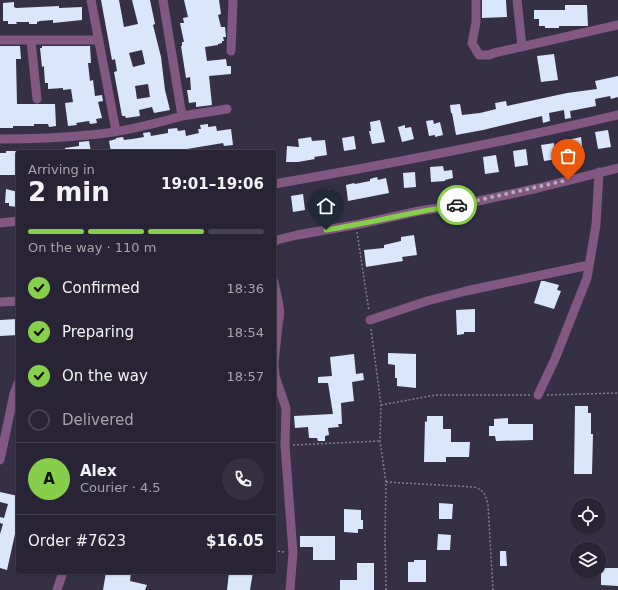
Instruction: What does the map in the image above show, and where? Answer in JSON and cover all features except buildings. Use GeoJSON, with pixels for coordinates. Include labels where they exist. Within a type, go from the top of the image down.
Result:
{"type":"FeatureCollection","features":[{"type":"Feature","properties":{"kind":"street"},"geometry":{"type":"LineString","coordinates":[[91,0],[116,131]]}},
{"type":"Feature","properties":{"kind":"street"},"geometry":{"type":"LineString","coordinates":[[163,0],[182,116]]}},
{"type":"Feature","properties":{"kind":"street"},"geometry":{"type":"LineString","coordinates":[[231,51],[232,0]]}},
{"type":"Feature","properties":{"kind":"street"},"geometry":{"type":"LineString","coordinates":[[476,0],[476,22],[472,43],[479,55],[489,55],[522,46],[618,25]]}},
{"type":"Feature","properties":{"kind":"street"},"geometry":{"type":"LineString","coordinates":[[517,0],[522,46]]}},
{"type":"Feature","properties":{"kind":"street"},"geometry":{"type":"LineString","coordinates":[[0,40],[98,40]]}},
{"type":"Feature","properties":{"kind":"street"},"geometry":{"type":"LineString","coordinates":[[30,40],[37,99]]}},
{"type":"Feature","properties":{"kind":"street"},"geometry":{"type":"LineString","coordinates":[[0,139],[34,139],[90,135],[116,131],[182,116],[227,109]]}},
{"type":"Feature","properties":{"kind":"street"},"geometry":{"type":"LineString","coordinates":[[276,184],[519,138],[618,115]]}},
{"type":"Feature","properties":{"kind":"street"},"geometry":{"type":"LineString","coordinates":[[276,241],[297,235],[476,201],[618,168]]}},
{"type":"Feature","properties":{"kind":"street"},"geometry":{"type":"LineString","coordinates":[[538,395],[555,359],[587,278],[596,225],[599,172]]}},
{"type":"Feature","properties":{"kind":"street"},"geometry":{"type":"LineString","coordinates":[[0,223],[16,221]]}},
{"type":"Feature","properties":{"kind":"street"},"geometry":{"type":"LineString","coordinates":[[370,320],[427,301],[466,291],[589,265]]}},
{"type":"Feature","properties":{"kind":"street"},"geometry":{"type":"LineString","coordinates":[[276,291],[281,313],[276,329]]}},
{"type":"Feature","properties":{"kind":"street"},"geometry":{"type":"LineString","coordinates":[[0,302],[16,301]]}},
{"type":"Feature","properties":{"kind":"street"},"geometry":{"type":"LineString","coordinates":[[276,378],[286,408],[285,445],[293,553],[290,590]]}},
{"type":"Feature","properties":{"kind":"street"},"geometry":{"type":"LineString","coordinates":[[0,460],[16,390]]}},
{"type":"Feature","properties":{"kind":"street"},"geometry":{"type":"LineString","coordinates":[[57,590],[62,574]]}},
{"type":"Feature","properties":{"kind":"path"},"geometry":{"type":"LineString","coordinates":[[356,225],[370,320],[380,405],[380,441],[386,482],[386,590]]}},
{"type":"Feature","properties":{"kind":"path"},"geometry":{"type":"LineString","coordinates":[[380,405],[436,395],[618,393]]}},
{"type":"Feature","properties":{"kind":"path"},"geometry":{"type":"LineString","coordinates":[[285,445],[380,441]]}},
{"type":"Feature","properties":{"kind":"path"},"geometry":{"type":"LineString","coordinates":[[386,482],[474,487],[481,489],[486,497],[488,505],[493,590]]}},
{"type":"Feature","properties":{"kind":"path"},"geometry":{"type":"LineString","coordinates":[[276,551],[293,553]]}},
{"type":"Feature","properties":{"kind":"way so far"},"geometry":{"type":"LineString","coordinates":[[457,205],[538,188],[568,180]]}},
{"type":"Feature","properties":{"kind":"route"},"geometry":{"type":"LineString","coordinates":[[326,230],[457,205]]}}]}
